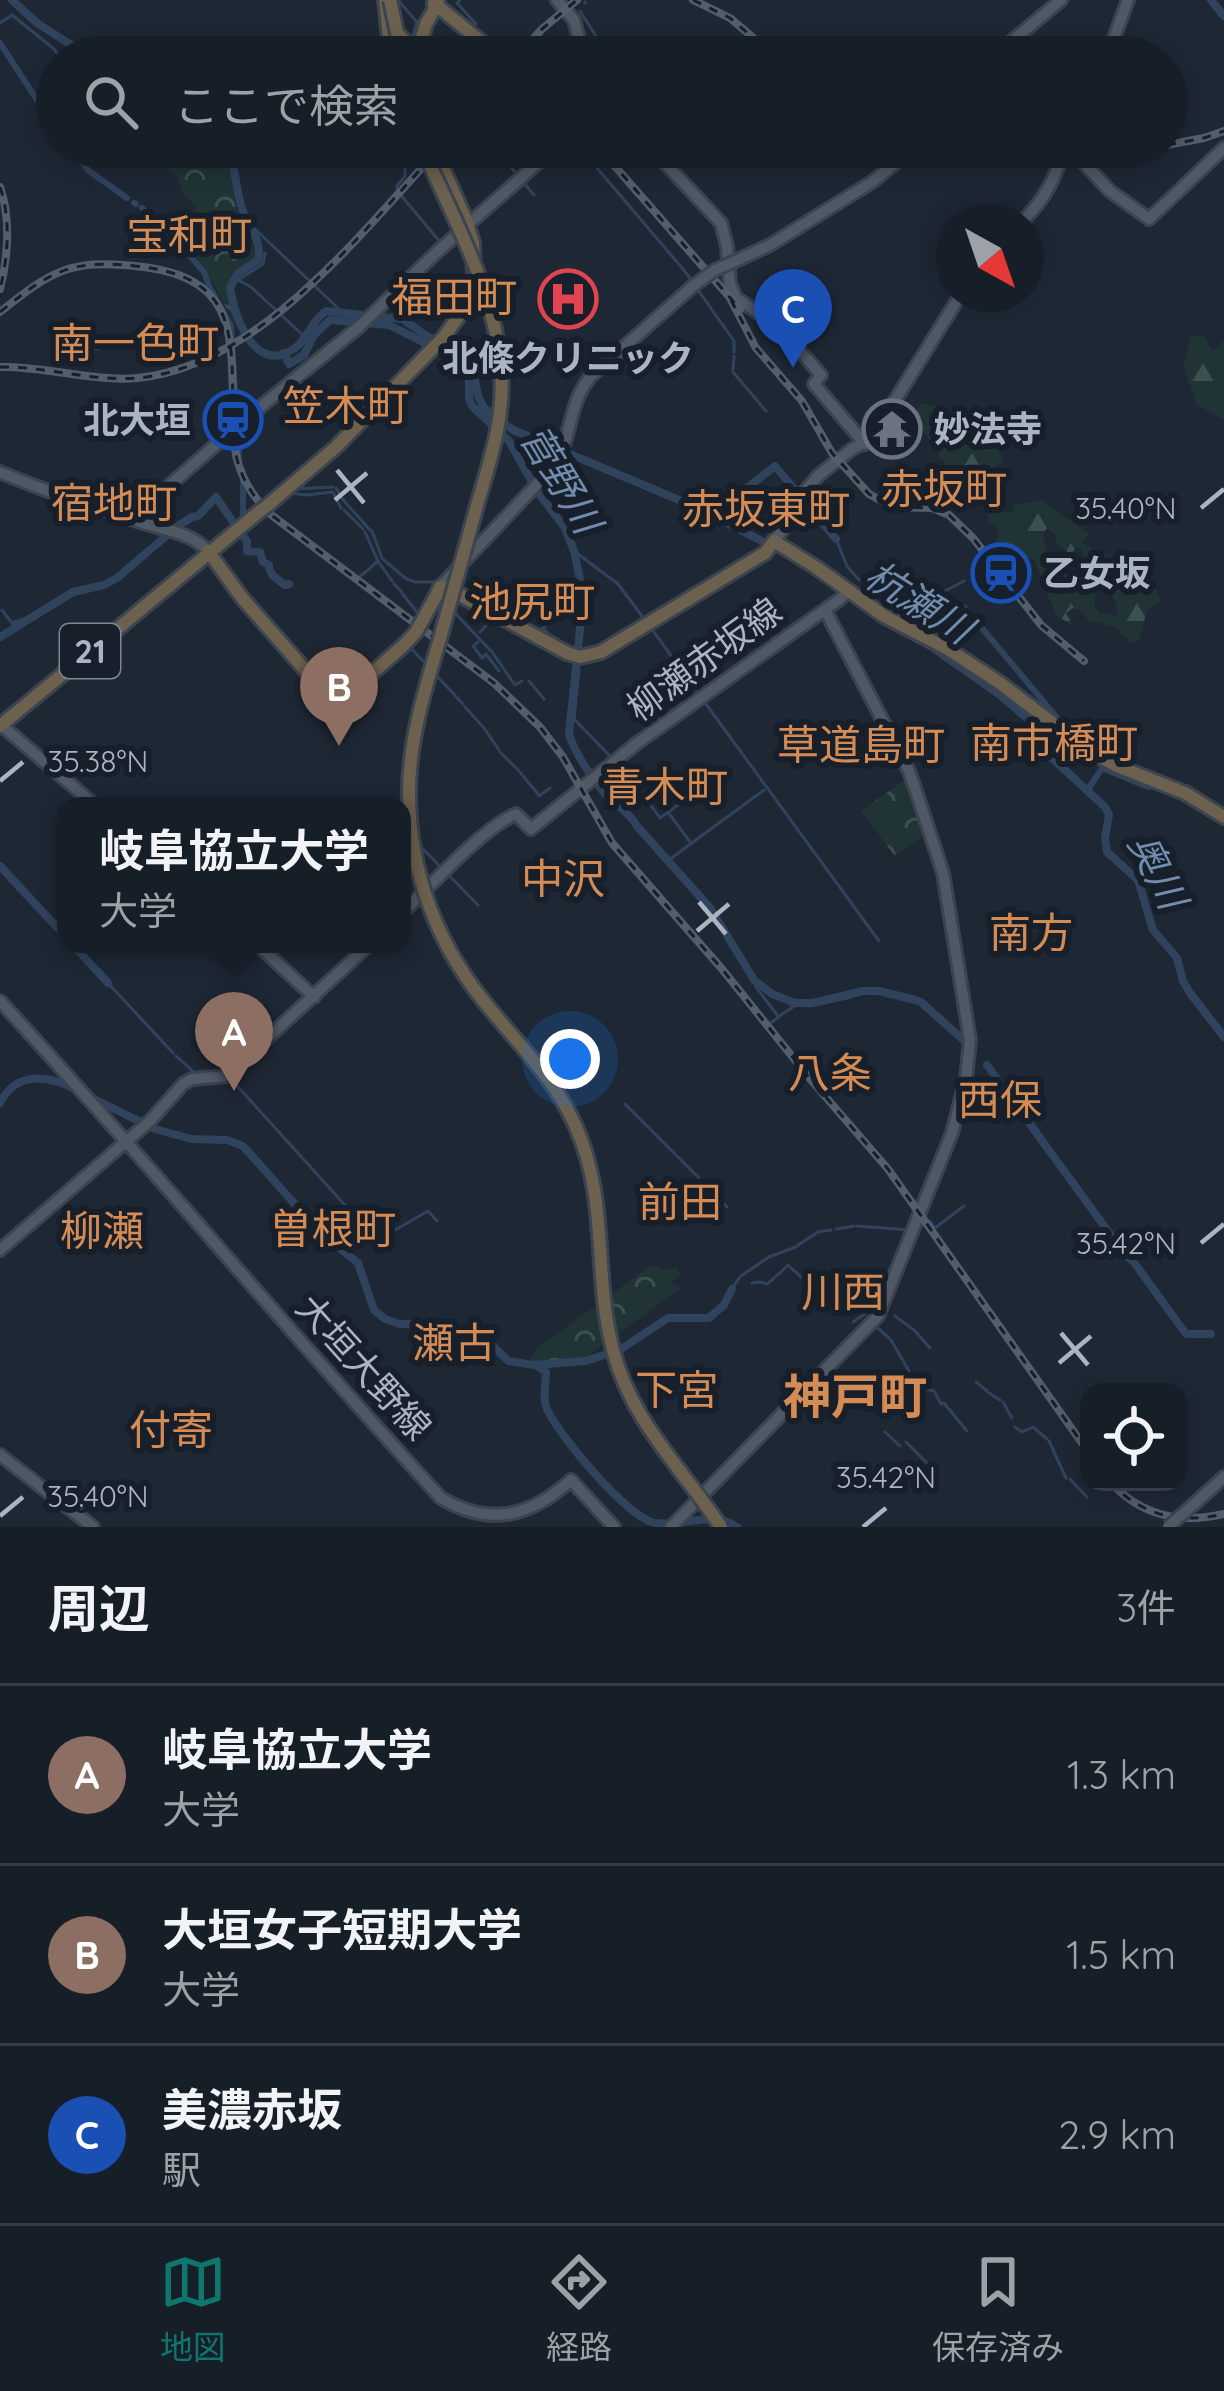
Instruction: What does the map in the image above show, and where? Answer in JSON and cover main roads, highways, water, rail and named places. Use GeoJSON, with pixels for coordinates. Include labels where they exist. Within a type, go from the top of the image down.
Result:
{"type":"FeatureCollection","features":[{"type":"Feature","properties":{"kind":"highway"},"geometry":{"type":"LineString","coordinates":[[387,0],[387,36]]}},
{"type":"Feature","properties":{"kind":"highway"},"geometry":{"type":"LineString","coordinates":[[387,0],[390,36]]}},
{"type":"Feature","properties":{"kind":"highway"},"geometry":{"type":"LineString","coordinates":[[387,0],[400,36]]}},
{"type":"Feature","properties":{"kind":"highway"},"geometry":{"type":"LineString","coordinates":[[420,36],[436,2],[471,36]]}},
{"type":"Feature","properties":{"kind":"highway"},"geometry":{"type":"LineString","coordinates":[[409,797],[416,726],[502,399],[495,327],[435,168]]}},
{"type":"Feature","properties":{"kind":"highway","name":"21"},"geometry":{"type":"LineString","coordinates":[[0,724],[323,455],[443,336],[466,299],[473,272],[467,226],[437,168]]}},
{"type":"Feature","properties":{"kind":"highway"},"geometry":{"type":"LineString","coordinates":[[208,552],[337,705],[404,646],[421,625],[438,590],[466,597],[577,656],[601,652],[771,545],[1000,683],[1088,750],[1185,793],[1224,817]]}},
{"type":"Feature","properties":{"kind":"highway"},"geometry":{"type":"LineString","coordinates":[[411,814],[416,858],[430,908],[455,961],[545,1074],[578,1130],[598,1204],[606,1317],[621,1376],[650,1433],[721,1527]]}},
{"type":"Feature","properties":{"kind":"main road"},"geometry":{"type":"LineString","coordinates":[[557,0],[574,20],[578,36]]}},
{"type":"Feature","properties":{"kind":"main road"},"geometry":{"type":"LineString","coordinates":[[1018,36],[1061,0]]}},
{"type":"Feature","properties":{"kind":"main road"},"geometry":{"type":"LineString","coordinates":[[1115,36],[1128,0]]}},
{"type":"Feature","properties":{"kind":"main road"},"geometry":{"type":"LineString","coordinates":[[1087,168],[1149,219],[1224,148]]}},
{"type":"Feature","properties":{"kind":"main road"},"geometry":{"type":"LineString","coordinates":[[131,519],[368,319],[532,168]]}},
{"type":"Feature","properties":{"kind":"main road"},"geometry":{"type":"LineString","coordinates":[[669,168],[721,223],[736,298],[781,328],[820,375],[814,384],[865,444]]}},
{"type":"Feature","properties":{"kind":"main road"},"geometry":{"type":"LineString","coordinates":[[438,590],[557,463],[582,386],[715,270],[763,249],[889,168]]}},
{"type":"Feature","properties":{"kind":"main road"},"geometry":{"type":"LineString","coordinates":[[1039,204],[1057,168]]}},
{"type":"Feature","properties":{"kind":"main road"},"geometry":{"type":"LineString","coordinates":[[771,545],[800,495],[874,433],[950,312]]}},
{"type":"Feature","properties":{"kind":"main road"},"geometry":{"type":"LineString","coordinates":[[0,472],[174,531],[198,541],[208,552]]}},
{"type":"Feature","properties":{"kind":"main road","name":"柳瀬赤坂線"},"geometry":{"type":"LineString","coordinates":[[411,905],[513,813],[531,829],[594,777],[846,593]]}},
{"type":"Feature","properties":{"kind":"main road"},"geometry":{"type":"LineString","coordinates":[[673,1525],[878,1316],[952,1133],[970,1058],[943,873],[909,771],[825,610]]}},
{"type":"Feature","properties":{"kind":"main road"},"geometry":{"type":"LineString","coordinates":[[0,724],[85,797]]}},
{"type":"Feature","properties":{"kind":"main road"},"geometry":{"type":"LineString","coordinates":[[267,953],[314,997]]}},
{"type":"Feature","properties":{"kind":"main road"},"geometry":{"type":"LineString","coordinates":[[0,1250],[145,1125],[187,1081],[226,1076],[360,953]]}},
{"type":"Feature","properties":{"kind":"main road"},"geometry":{"type":"LineString","coordinates":[[0,1000],[126,1142]]}},
{"type":"Feature","properties":{"kind":"main road","name":"大垣大野線"},"geometry":{"type":"LineString","coordinates":[[126,1142],[261,1299],[449,1504],[467,1515],[511,1519],[540,1507],[572,1480],[614,1527]]}},
{"type":"Feature","properties":{"kind":"main road"},"geometry":{"type":"LineString","coordinates":[[0,1455],[93,1527]]}},
{"type":"Feature","properties":{"kind":"main road"},"geometry":{"type":"LineString","coordinates":[[1169,1527],[1224,1479]]}},
{"type":"Feature","properties":{"kind":"waterway","name":"杭瀬川"},"geometry":{"type":"LineString","coordinates":[[12,0],[57,36]]}},
{"type":"Feature","properties":{"kind":"waterway"},"geometry":{"type":"LineString","coordinates":[[398,0],[417,22],[413,36]]}},
{"type":"Feature","properties":{"kind":"waterway"},"geometry":{"type":"LineString","coordinates":[[460,0],[457,3],[476,24]]}},
{"type":"Feature","properties":{"kind":"waterway"},"geometry":{"type":"LineString","coordinates":[[1211,0],[1224,16]]}},
{"type":"Feature","properties":{"kind":"waterway"},"geometry":{"type":"LineString","coordinates":[[580,11],[596,36]]}},
{"type":"Feature","properties":{"kind":"waterway"},"geometry":{"type":"LineString","coordinates":[[0,23],[12,15],[38,36]]}},
{"type":"Feature","properties":{"kind":"waterway"},"geometry":{"type":"LineString","coordinates":[[0,43],[36,99]]}},
{"type":"Feature","properties":{"kind":"waterway","name":"杭瀬川"},"geometry":{"type":"LineString","coordinates":[[233,168],[259,252],[258,260],[237,274],[230,288],[242,327],[258,349],[281,355],[295,348],[326,311],[402,319],[465,355],[484,408],[513,430],[698,508],[773,547]]}},
{"type":"Feature","properties":{"kind":"waterway"},"geometry":{"type":"LineString","coordinates":[[397,190],[405,168]]}},
{"type":"Feature","properties":{"kind":"waterway"},"geometry":{"type":"LineString","coordinates":[[597,168],[677,262]]}},
{"type":"Feature","properties":{"kind":"waterway"},"geometry":{"type":"LineString","coordinates":[[89,171],[127,198]]}},
{"type":"Feature","properties":{"kind":"waterway"},"geometry":{"type":"LineString","coordinates":[[524,183],[534,195]]}},
{"type":"Feature","properties":{"kind":"waterway"},"geometry":{"type":"LineString","coordinates":[[399,193],[441,243]]}},
{"type":"Feature","properties":{"kind":"waterway"},"geometry":{"type":"LineString","coordinates":[[142,208],[204,272],[231,326],[237,424]]}},
{"type":"Feature","properties":{"kind":"waterway","name":"杭瀬川"},"geometry":{"type":"LineString","coordinates":[[253,227],[341,311]]}},
{"type":"Feature","properties":{"kind":"waterway"},"geometry":{"type":"LineString","coordinates":[[265,253],[263,264],[238,280],[305,337]]}},
{"type":"Feature","properties":{"kind":"waterway"},"geometry":{"type":"LineString","coordinates":[[679,264],[693,282]]}},
{"type":"Feature","properties":{"kind":"waterway"},"geometry":{"type":"LineString","coordinates":[[698,290],[734,341],[734,352]]}},
{"type":"Feature","properties":{"kind":"waterway","name":"菅野川"},"geometry":{"type":"LineString","coordinates":[[284,353],[289,364],[304,355],[314,335],[330,320],[389,325],[461,361],[469,374],[472,406],[509,441],[565,528],[574,551],[582,610],[569,734],[597,784],[711,909],[754,980],[772,994],[795,1003],[863,991],[915,1000],[969,1045]]}},
{"type":"Feature","properties":{"kind":"waterway"},"geometry":{"type":"LineString","coordinates":[[64,352],[98,349]]}},
{"type":"Feature","properties":{"kind":"waterway"},"geometry":{"type":"LineString","coordinates":[[733,369],[734,356]]}},
{"type":"Feature","properties":{"kind":"waterway"},"geometry":{"type":"LineString","coordinates":[[733,372],[766,411]]}},
{"type":"Feature","properties":{"kind":"waterway"},"geometry":{"type":"LineString","coordinates":[[238,429],[243,516]]}},
{"type":"Feature","properties":{"kind":"waterway"},"geometry":{"type":"LineString","coordinates":[[719,510],[775,466],[836,539]]}},
{"type":"Feature","properties":{"kind":"waterway"},"geometry":{"type":"LineString","coordinates":[[294,489],[333,487]]}},
{"type":"Feature","properties":{"kind":"waterway"},"geometry":{"type":"LineString","coordinates":[[336,488],[339,493]]}},
{"type":"Feature","properties":{"kind":"waterway"},"geometry":{"type":"LineString","coordinates":[[290,493],[333,492]]}},
{"type":"Feature","properties":{"kind":"waterway"},"geometry":{"type":"LineString","coordinates":[[334,494],[341,508]]}},
{"type":"Feature","properties":{"kind":"waterway"},"geometry":{"type":"LineString","coordinates":[[340,496],[351,509]]}},
{"type":"Feature","properties":{"kind":"waterway"},"geometry":{"type":"LineString","coordinates":[[0,637],[73,592],[117,578],[216,497],[234,523]]}},
{"type":"Feature","properties":{"kind":"waterway"},"geometry":{"type":"LineString","coordinates":[[702,510],[705,505],[719,510]]}},
{"type":"Feature","properties":{"kind":"waterway"},"geometry":{"type":"LineString","coordinates":[[344,510],[363,529]]}},
{"type":"Feature","properties":{"kind":"waterway"},"geometry":{"type":"LineString","coordinates":[[353,511],[370,530]]}},
{"type":"Feature","properties":{"kind":"waterway"},"geometry":{"type":"LineString","coordinates":[[372,531],[382,558]]}},
{"type":"Feature","properties":{"kind":"waterway"},"geometry":{"type":"LineString","coordinates":[[365,532],[377,559]]}},
{"type":"Feature","properties":{"kind":"waterway"},"geometry":{"type":"LineString","coordinates":[[240,533],[247,541],[247,551],[260,552],[269,565]]}},
{"type":"Feature","properties":{"kind":"waterway"},"geometry":{"type":"LineString","coordinates":[[836,539],[847,566],[859,580]]}},
{"type":"Feature","properties":{"kind":"waterway"},"geometry":{"type":"LineString","coordinates":[[574,551],[618,584],[645,620]]}},
{"type":"Feature","properties":{"kind":"waterway"},"geometry":{"type":"LineString","coordinates":[[384,560],[405,578]]}},
{"type":"Feature","properties":{"kind":"waterway"},"geometry":{"type":"LineString","coordinates":[[370,568],[378,561],[392,581]]}},
{"type":"Feature","properties":{"kind":"waterway"},"geometry":{"type":"LineString","coordinates":[[269,568],[289,584]]}},
{"type":"Feature","properties":{"kind":"waterway"},"geometry":{"type":"LineString","coordinates":[[358,578],[368,570]]}},
{"type":"Feature","properties":{"kind":"waterway"},"geometry":{"type":"LineString","coordinates":[[407,579],[432,582]]}},
{"type":"Feature","properties":{"kind":"waterway"},"geometry":{"type":"LineString","coordinates":[[864,581],[907,615],[911,612]]}},
{"type":"Feature","properties":{"kind":"waterway"},"geometry":{"type":"LineString","coordinates":[[917,612],[964,581]]}},
{"type":"Feature","properties":{"kind":"waterway"},"geometry":{"type":"LineString","coordinates":[[394,584],[401,591]]}},
{"type":"Feature","properties":{"kind":"waterway"},"geometry":{"type":"LineString","coordinates":[[402,593],[420,616]]}},
{"type":"Feature","properties":{"kind":"waterway"},"geometry":{"type":"LineString","coordinates":[[943,595],[966,609],[1063,725]]}},
{"type":"Feature","properties":{"kind":"waterway"},"geometry":{"type":"LineString","coordinates":[[2,610],[12,623],[40,613]]}},
{"type":"Feature","properties":{"kind":"waterway"},"geometry":{"type":"LineString","coordinates":[[469,621],[481,610]]}},
{"type":"Feature","properties":{"kind":"waterway"},"geometry":{"type":"LineString","coordinates":[[455,613],[515,685],[522,681]]}},
{"type":"Feature","properties":{"kind":"waterway"},"geometry":{"type":"LineString","coordinates":[[480,632],[495,616]]}},
{"type":"Feature","properties":{"kind":"waterway"},"geometry":{"type":"LineString","coordinates":[[548,633],[542,628],[555,621]]}},
{"type":"Feature","properties":{"kind":"waterway","name":"杭瀬川"},"geometry":{"type":"LineString","coordinates":[[890,625],[930,646]]}},
{"type":"Feature","properties":{"kind":"waterway"},"geometry":{"type":"LineString","coordinates":[[651,628],[698,693]]}},
{"type":"Feature","properties":{"kind":"waterway"},"geometry":{"type":"LineString","coordinates":[[478,642],[473,646],[499,671]]}},
{"type":"Feature","properties":{"kind":"waterway"},"geometry":{"type":"LineString","coordinates":[[409,646],[424,662]]}},
{"type":"Feature","properties":{"kind":"waterway","name":"奥川"},"geometry":{"type":"LineString","coordinates":[[933,648],[1030,721],[1041,748],[1105,807],[1109,815],[1107,852],[1138,880],[1153,930],[1177,958],[1190,993],[1224,1037]]}},
{"type":"Feature","properties":{"kind":"waterway"},"geometry":{"type":"LineString","coordinates":[[576,670],[574,719],[612,758]]}},
{"type":"Feature","properties":{"kind":"waterway"},"geometry":{"type":"LineString","coordinates":[[436,675],[463,704]]}},
{"type":"Feature","properties":{"kind":"waterway"},"geometry":{"type":"LineString","coordinates":[[529,681],[544,699]]}},
{"type":"Feature","properties":{"kind":"waterway"},"geometry":{"type":"LineString","coordinates":[[703,700],[879,941]]}},
{"type":"Feature","properties":{"kind":"waterway"},"geometry":{"type":"LineString","coordinates":[[465,707],[499,750]]}},
{"type":"Feature","properties":{"kind":"waterway","name":"杭瀬川"},"geometry":{"type":"LineString","coordinates":[[1041,722],[1072,745]]}},
{"type":"Feature","properties":{"kind":"waterway"},"geometry":{"type":"LineString","coordinates":[[1074,732],[1124,763]]}},
{"type":"Feature","properties":{"kind":"waterway"},"geometry":{"type":"LineString","coordinates":[[500,752],[519,771]]}},
{"type":"Feature","properties":{"kind":"waterway"},"geometry":{"type":"LineString","coordinates":[[620,764],[630,777]]}},
{"type":"Feature","properties":{"kind":"waterway"},"geometry":{"type":"LineString","coordinates":[[1089,788],[1102,768],[1148,787]]}},
{"type":"Feature","properties":{"kind":"waterway"},"geometry":{"type":"LineString","coordinates":[[523,776],[538,794]]}},
{"type":"Feature","properties":{"kind":"waterway"},"geometry":{"type":"LineString","coordinates":[[632,779],[660,818],[682,802]]}},
{"type":"Feature","properties":{"kind":"waterway"},"geometry":{"type":"LineString","coordinates":[[539,796],[550,788]]}},
{"type":"Feature","properties":{"kind":"waterway"},"geometry":{"type":"LineString","coordinates":[[670,859],[764,790]]}},
{"type":"Feature","properties":{"kind":"waterway"},"geometry":{"type":"LineString","coordinates":[[668,812],[690,842]]}},
{"type":"Feature","properties":{"kind":"waterway"},"geometry":{"type":"LineString","coordinates":[[420,846],[478,905]]}},
{"type":"Feature","properties":{"kind":"waterway"},"geometry":{"type":"LineString","coordinates":[[0,866],[57,927]]}},
{"type":"Feature","properties":{"kind":"waterway"},"geometry":{"type":"LineString","coordinates":[[80,953],[108,983]]}},
{"type":"Feature","properties":{"kind":"waterway"},"geometry":{"type":"LineString","coordinates":[[108,983],[173,1053]]}},
{"type":"Feature","properties":{"kind":"waterway"},"geometry":{"type":"LineString","coordinates":[[737,985],[769,1024],[779,1017]]}},
{"type":"Feature","properties":{"kind":"waterway"},"geometry":{"type":"LineString","coordinates":[[756,987],[778,1016]]}},
{"type":"Feature","properties":{"kind":"waterway","name":"菅野川"},"geometry":{"type":"LineString","coordinates":[[787,1000],[791,1005],[809,1006],[852,997]]}},
{"type":"Feature","properties":{"kind":"waterway"},"geometry":{"type":"LineString","coordinates":[[781,1015],[793,1007]]}},
{"type":"Feature","properties":{"kind":"waterway"},"geometry":{"type":"LineString","coordinates":[[176,1056],[195,1073]]}},
{"type":"Feature","properties":{"kind":"waterway","name":"菅野川"},"geometry":{"type":"LineString","coordinates":[[987,1065],[1186,1334],[1211,1334]]}},
{"type":"Feature","properties":{"kind":"waterway"},"geometry":{"type":"LineString","coordinates":[[230,1078],[372,1235],[379,1239],[400,1227]]}},
{"type":"Feature","properties":{"kind":"waterway"},"geometry":{"type":"LineString","coordinates":[[0,1103],[25,1080],[56,1081],[79,1091]]}},
{"type":"Feature","properties":{"kind":"waterway"},"geometry":{"type":"LineString","coordinates":[[92,1098],[155,1129],[243,1146],[309,1220],[358,1263],[374,1310],[385,1319],[471,1330],[508,1361],[534,1365],[586,1361],[621,1349],[668,1318],[709,1318],[724,1305],[732,1289]]}},
{"type":"Feature","properties":{"kind":"waterway"},"geometry":{"type":"LineString","coordinates":[[625,1104],[649,1128]]}},
{"type":"Feature","properties":{"kind":"waterway"},"geometry":{"type":"LineString","coordinates":[[651,1130],[675,1154]]}},
{"type":"Feature","properties":{"kind":"waterway"},"geometry":{"type":"LineString","coordinates":[[677,1156],[699,1178]]}},
{"type":"Feature","properties":{"kind":"waterway"},"geometry":{"type":"LineString","coordinates":[[701,1181],[720,1200]]}},
{"type":"Feature","properties":{"kind":"waterway"},"geometry":{"type":"LineString","coordinates":[[722,1202],[727,1207]]}},
{"type":"Feature","properties":{"kind":"waterway"},"geometry":{"type":"LineString","coordinates":[[930,1221],[935,1228],[964,1206]]}},
{"type":"Feature","properties":{"kind":"waterway"},"geometry":{"type":"LineString","coordinates":[[402,1226],[428,1211],[437,1221]]}},
{"type":"Feature","properties":{"kind":"waterway"},"geometry":{"type":"LineString","coordinates":[[836,1229],[854,1226]]}},
{"type":"Feature","properties":{"kind":"waterway"},"geometry":{"type":"LineString","coordinates":[[857,1226],[910,1230]]}},
{"type":"Feature","properties":{"kind":"waterway"},"geometry":{"type":"LineString","coordinates":[[798,1245],[831,1230]]}},
{"type":"Feature","properties":{"kind":"waterway"},"geometry":{"type":"LineString","coordinates":[[741,1276],[769,1257],[796,1247]]}},
{"type":"Feature","properties":{"kind":"waterway"},"geometry":{"type":"LineString","coordinates":[[790,1267],[811,1286]]}},
{"type":"Feature","properties":{"kind":"waterway"},"geometry":{"type":"LineString","coordinates":[[782,1271],[785,1268]]}},
{"type":"Feature","properties":{"kind":"waterway"},"geometry":{"type":"LineString","coordinates":[[776,1276],[780,1273]]}},
{"type":"Feature","properties":{"kind":"waterway"},"geometry":{"type":"LineString","coordinates":[[732,1289],[739,1278]]}},
{"type":"Feature","properties":{"kind":"waterway"},"geometry":{"type":"LineString","coordinates":[[752,1283],[767,1284],[774,1278]]}},
{"type":"Feature","properties":{"kind":"waterway"},"geometry":{"type":"LineString","coordinates":[[853,1322],[868,1312]]}},
{"type":"Feature","properties":{"kind":"waterway"},"geometry":{"type":"LineString","coordinates":[[895,1316],[930,1348]]}},
{"type":"Feature","properties":{"kind":"waterway"},"geometry":{"type":"LineString","coordinates":[[873,1324],[889,1338]]}},
{"type":"Feature","properties":{"kind":"waterway"},"geometry":{"type":"LineString","coordinates":[[891,1340],[909,1371]]}},
{"type":"Feature","properties":{"kind":"waterway"},"geometry":{"type":"LineString","coordinates":[[537,1366],[546,1372],[545,1400],[554,1421],[579,1456],[628,1507],[655,1523],[707,1519],[737,1527]]}},
{"type":"Feature","properties":{"kind":"waterway"},"geometry":{"type":"LineString","coordinates":[[918,1379],[947,1407]]}},
{"type":"Feature","properties":{"kind":"waterway"},"geometry":{"type":"LineString","coordinates":[[976,1382],[987,1391]]}},
{"type":"Feature","properties":{"kind":"waterway"},"geometry":{"type":"LineString","coordinates":[[989,1393],[1000,1400]]}},
{"type":"Feature","properties":{"kind":"waterway"},"geometry":{"type":"LineString","coordinates":[[1003,1402],[1012,1418]]}},
{"type":"Feature","properties":{"kind":"waterway"},"geometry":{"type":"LineString","coordinates":[[949,1409],[967,1431]]}},
{"type":"Feature","properties":{"kind":"waterway"},"geometry":{"type":"LineString","coordinates":[[1015,1427],[1022,1432],[1033,1427],[1047,1439]]}},
{"type":"Feature","properties":{"kind":"waterway"},"geometry":{"type":"LineString","coordinates":[[885,1432],[900,1446]]}},
{"type":"Feature","properties":{"kind":"waterway"},"geometry":{"type":"LineString","coordinates":[[1049,1441],[1066,1478]]}},
{"type":"Feature","properties":{"kind":"waterway"},"geometry":{"type":"LineString","coordinates":[[906,1442],[935,1471]]}},
{"type":"Feature","properties":{"kind":"waterway"},"geometry":{"type":"LineString","coordinates":[[1070,1479],[1087,1497]]}},
{"type":"Feature","properties":{"kind":"railway"},"geometry":{"type":"LineString","coordinates":[[536,36],[577,0]]}},
{"type":"Feature","properties":{"kind":"railway"},"geometry":{"type":"LineString","coordinates":[[693,0],[730,18],[751,36]]}},
{"type":"Feature","properties":{"kind":"railway"},"geometry":{"type":"LineString","coordinates":[[1188,141],[1224,131]]}},
{"type":"Feature","properties":{"kind":"railway"},"geometry":{"type":"LineString","coordinates":[[0,367],[138,378],[183,368],[226,349],[306,290],[422,168]]}},
{"type":"Feature","properties":{"kind":"railway"},"geometry":{"type":"LineString","coordinates":[[616,168],[740,309]]}},
{"type":"Feature","properties":{"kind":"railway"},"geometry":{"type":"LineString","coordinates":[[0,187],[7,238],[0,289]]}},
{"type":"Feature","properties":{"kind":"railway"},"geometry":{"type":"LineString","coordinates":[[0,312],[47,278],[93,265],[168,272],[210,294],[228,332],[236,453],[254,495],[270,514],[494,683],[540,727],[563,757],[612,843],[888,1169],[1080,1440]]}},
{"type":"Feature","properties":{"kind":"railway"},"geometry":{"type":"LineString","coordinates":[[731,300],[756,348],[802,401],[832,453],[869,494],[892,507],[932,508],[949,515],[973,538],[1041,625],[1084,661]]}},
{"type":"Feature","properties":{"kind":"railway"},"geometry":{"type":"LineString","coordinates":[[1119,1491],[1162,1514],[1192,1518],[1224,1514]]}},
{"type":"Feature","properties":{"kind":"place","name":"北條クリニック"},"geometry":{"type":"Point","coordinates":[568,299]}},
{"type":"Feature","properties":{"kind":"place","name":"美濃赤坂"},"geometry":{"type":"Point","coordinates":[793,368]}},
{"type":"Feature","properties":{"kind":"place","name":"北大垣"},"geometry":{"type":"Point","coordinates":[233,420]}},
{"type":"Feature","properties":{"kind":"place","name":"妙法寺"},"geometry":{"type":"Point","coordinates":[892,429]}},
{"type":"Feature","properties":{"kind":"place","name":"乙女坂"},"geometry":{"type":"Point","coordinates":[1001,573]}},
{"type":"Feature","properties":{"kind":"place","name":"大垣女子短期大学"},"geometry":{"type":"Point","coordinates":[339,746]}},
{"type":"Feature","properties":{"kind":"place","name":"岐阜協立大学"},"geometry":{"type":"Point","coordinates":[234,1091]}},
{"type":"Feature","properties":{"kind":"district","name":"宝和町"},"geometry":{"type":"Point","coordinates":[189,235]}},
{"type":"Feature","properties":{"kind":"district","name":"福田町"},"geometry":{"type":"Point","coordinates":[454,297]}},
{"type":"Feature","properties":{"kind":"district","name":"南一色町"},"geometry":{"type":"Point","coordinates":[135,343]}},
{"type":"Feature","properties":{"kind":"district","name":"笠木町"},"geometry":{"type":"Point","coordinates":[346,406]}},
{"type":"Feature","properties":{"kind":"district","name":"赤坂町"},"geometry":{"type":"Point","coordinates":[944,489]}},
{"type":"Feature","properties":{"kind":"district","name":"宿地町"},"geometry":{"type":"Point","coordinates":[114,503]}},
{"type":"Feature","properties":{"kind":"district","name":"赤坂東町"},"geometry":{"type":"Point","coordinates":[766,509]}},
{"type":"Feature","properties":{"kind":"district","name":"池尻町"},"geometry":{"type":"Point","coordinates":[532,602]}},
{"type":"Feature","properties":{"kind":"district","name":"南市橋町"},"geometry":{"type":"Point","coordinates":[1054,743]}},
{"type":"Feature","properties":{"kind":"district","name":"草道島町"},"geometry":{"type":"Point","coordinates":[861,745]}},
{"type":"Feature","properties":{"kind":"district","name":"青木町"},"geometry":{"type":"Point","coordinates":[665,787]}},
{"type":"Feature","properties":{"kind":"district","name":"中沢"},"geometry":{"type":"Point","coordinates":[563,879]}},
{"type":"Feature","properties":{"kind":"district","name":"南方"},"geometry":{"type":"Point","coordinates":[1031,933]}},
{"type":"Feature","properties":{"kind":"district","name":"八条"},"geometry":{"type":"Point","coordinates":[830,1073]}},
{"type":"Feature","properties":{"kind":"district","name":"西保"},"geometry":{"type":"Point","coordinates":[1000,1100]}},
{"type":"Feature","properties":{"kind":"district","name":"前田"},"geometry":{"type":"Point","coordinates":[680,1202]}},
{"type":"Feature","properties":{"kind":"district","name":"曽根町"},"geometry":{"type":"Point","coordinates":[333,1229]}},
{"type":"Feature","properties":{"kind":"district","name":"柳瀬"},"geometry":{"type":"Point","coordinates":[102,1231]}},
{"type":"Feature","properties":{"kind":"district","name":"川西"},"geometry":{"type":"Point","coordinates":[843,1292]}},
{"type":"Feature","properties":{"kind":"district","name":"瀬古"},"geometry":{"type":"Point","coordinates":[454,1343]}},
{"type":"Feature","properties":{"kind":"district","name":"下宮"},"geometry":{"type":"Point","coordinates":[677,1390]}},
{"type":"Feature","properties":{"kind":"district","name":"神戸町"},"geometry":{"type":"Point","coordinates":[855,1397]}},
{"type":"Feature","properties":{"kind":"district","name":"付寄"},"geometry":{"type":"Point","coordinates":[171,1430]}}]}
